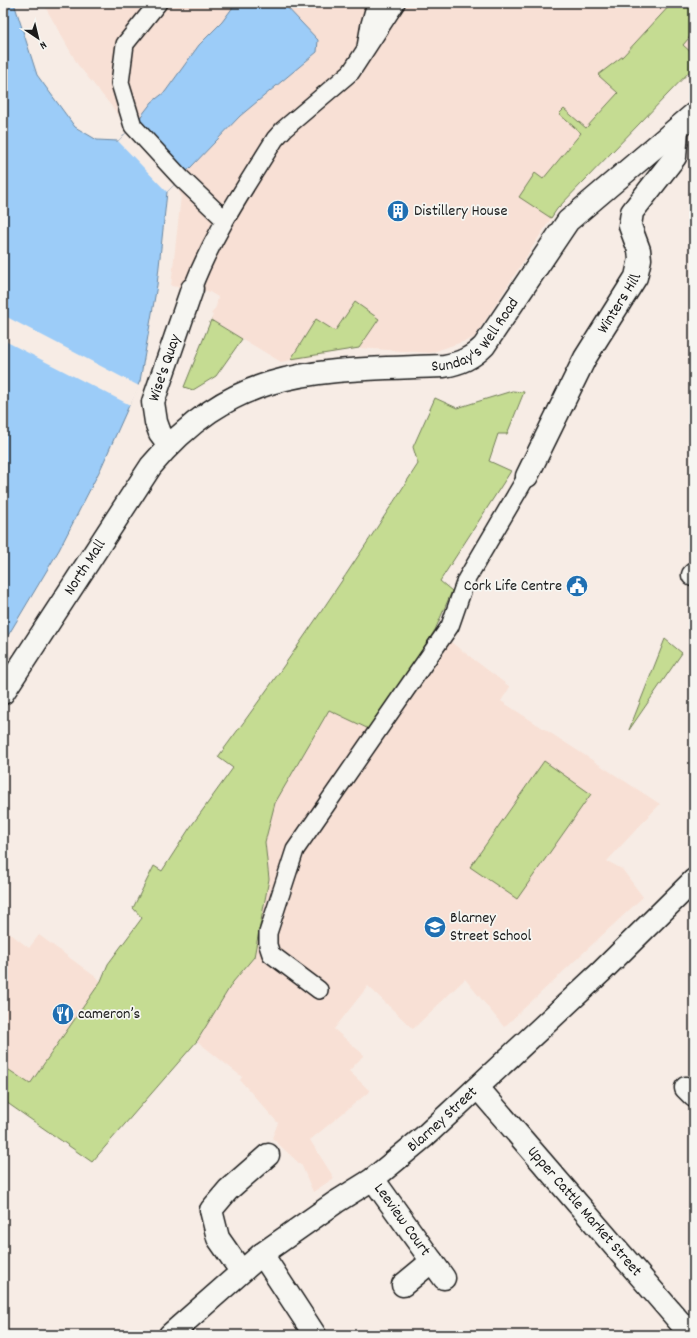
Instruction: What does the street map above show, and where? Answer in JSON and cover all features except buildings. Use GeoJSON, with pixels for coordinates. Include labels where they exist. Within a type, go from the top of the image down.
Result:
{"type":"FeatureCollection","features":[{"type":"Feature","properties":{"kind":"street","name":"Sunday's Well Road"},"geometry":{"type":"LineString","coordinates":[[169,444],[196,420],[215,407],[245,392],[274,381],[315,372],[444,366],[462,362],[474,356],[484,346],[568,221],[694,114]]}},
{"type":"Feature","properties":{"kind":"street","name":"Winters Hill"},"geometry":{"type":"LineString","coordinates":[[527,476],[585,358],[636,277],[640,259],[639,250],[630,226],[630,219],[632,212],[675,158],[677,130]]}},
{"type":"Feature","properties":{"kind":"street","name":"Wise's Quay"},"geometry":{"type":"LineString","coordinates":[[169,444],[160,433],[156,422],[154,402],[192,289]]}},
{"type":"Feature","properties":{"kind":"street","name":"North Mall"},"geometry":{"type":"LineString","coordinates":[[3,693],[151,466],[169,444]]}},
{"type":"Feature","properties":{"kind":"street","name":"Blarney Street"},"geometry":{"type":"LineString","coordinates":[[170,1335],[262,1254],[336,1202],[373,1179],[420,1141],[478,1088],[694,880]]}},
{"type":"Feature","properties":{"kind":"street","name":"Upper Cattle Market Street"},"geometry":{"type":"LineString","coordinates":[[478,1088],[691,1335]]}},
{"type":"Feature","properties":{"kind":"street"},"geometry":{"type":"LineString","coordinates":[[241,1271],[218,1238],[211,1210],[228,1190],[268,1155]]}},
{"type":"Feature","properties":{"kind":"street","name":"Leeview Court"},"geometry":{"type":"LineString","coordinates":[[373,1179],[438,1270],[403,1285]]}},
{"type":"Feature","properties":{"kind":"street"},"geometry":{"type":"LineString","coordinates":[[262,1254],[315,1335]]}},
{"type":"Feature","properties":{"kind":"lane"},"geometry":{"type":"LineString","coordinates":[[158,3],[125,44],[120,83],[133,126],[181,178],[224,219]]}},
{"type":"Feature","properties":{"kind":"lane"},"geometry":{"type":"LineString","coordinates":[[365,49],[376,3]]}},
{"type":"Feature","properties":{"kind":"lane"},"geometry":{"type":"LineString","coordinates":[[192,289],[203,260],[224,219],[276,139],[284,129],[351,72],[365,49],[382,28],[396,3]]}},
{"type":"Feature","properties":{"kind":"lane"},"geometry":{"type":"LineString","coordinates":[[320,990],[271,954],[268,945],[268,933],[295,850],[450,626],[466,580],[527,476]]}},
{"type":"Feature","properties":{"kind":"shaded area"},"geometry":{"type":"Polygon","coordinates":[[[43,3],[694,3],[694,67],[557,209],[474,338],[430,353],[359,348],[281,362],[211,320],[213,315],[211,314],[216,307],[218,297],[208,291],[171,286],[181,196],[178,188],[78,65],[43,3]]]}},
{"type":"Feature","properties":{"kind":"shaded area","name":"Blarney Street School"},"geometry":{"type":"Polygon","coordinates":[[[435,630],[510,687],[501,701],[660,804],[607,861],[622,869],[643,897],[504,1027],[465,979],[413,1029],[368,986],[334,1029],[364,1055],[349,1071],[370,1091],[310,1140],[334,1178],[313,1192],[302,1166],[272,1138],[278,1123],[240,1080],[242,1077],[197,1041],[233,982],[254,957],[269,879],[265,842],[275,803],[329,710],[372,730],[435,630]]]}},
{"type":"Feature","properties":{"kind":"shaded area"},"geometry":{"type":"Polygon","coordinates":[[[3,928],[29,948],[39,935],[101,981],[29,1085],[3,1066],[3,928]]]}},
{"type":"Feature","properties":{"kind":"green space"},"geometry":{"type":"Polygon","coordinates":[[[672,3],[694,3],[694,32],[683,45],[694,55],[694,67],[557,209],[551,218],[519,197],[535,173],[543,179],[581,133],[559,114],[564,109],[586,128],[618,93],[598,75],[623,56],[672,3]]]}},
{"type":"Feature","properties":{"kind":"green space"},"geometry":{"type":"Polygon","coordinates":[[[355,302],[379,319],[359,348],[291,359],[316,319],[335,331],[355,302]]]}},
{"type":"Feature","properties":{"kind":"green space"},"geometry":{"type":"Polygon","coordinates":[[[211,320],[242,339],[216,376],[193,390],[184,387],[211,320]]]}},
{"type":"Feature","properties":{"kind":"green space"},"geometry":{"type":"Polygon","coordinates":[[[512,391],[524,392],[507,434],[498,434],[489,461],[511,471],[440,581],[452,591],[435,630],[371,730],[329,710],[275,803],[265,842],[269,879],[254,957],[233,982],[197,1041],[92,1162],[3,1100],[3,1066],[30,1084],[101,981],[108,964],[142,918],[133,908],[154,866],[162,871],[189,829],[233,768],[218,757],[321,612],[418,464],[413,447],[435,398],[457,408],[512,391]]]}},
{"type":"Feature","properties":{"kind":"green space"},"geometry":{"type":"Polygon","coordinates":[[[665,639],[682,653],[629,730],[665,639]]]}},
{"type":"Feature","properties":{"kind":"green space"},"geometry":{"type":"Polygon","coordinates":[[[544,761],[591,794],[517,899],[470,867],[544,761]]]}},
{"type":"Feature","properties":{"kind":"water"},"geometry":{"type":"Polygon","coordinates":[[[3,3],[14,3],[37,75],[75,127],[97,140],[118,141],[135,124],[152,102],[165,92],[199,45],[222,22],[236,3],[283,3],[318,40],[317,52],[240,116],[167,192],[157,285],[140,381],[101,468],[59,550],[3,644],[3,3]]]}},
{"type":"Feature","properties":{"kind":"pier"},"geometry":{"type":"Polygon","coordinates":[[[135,124],[175,184],[167,192],[118,141],[135,124]]]}},
{"type":"Feature","properties":{"kind":"pier"},"geometry":{"type":"Polygon","coordinates":[[[3,315],[139,386],[130,405],[3,340],[3,315]]]}},
{"type":"Feature","properties":{"kind":"place","name":"Distillery House"},"geometry":{"type":"Point","coordinates":[398,211]}},
{"type":"Feature","properties":{"kind":"place","name":"Cork Life Centre"},"geometry":{"type":"Point","coordinates":[577,586]}},
{"type":"Feature","properties":{"kind":"place","name":"Blarney Street School"},"geometry":{"type":"Point","coordinates":[435,927]}},
{"type":"Feature","properties":{"kind":"place","name":"cameron’s"},"geometry":{"type":"Point","coordinates":[63,1014]}}]}
